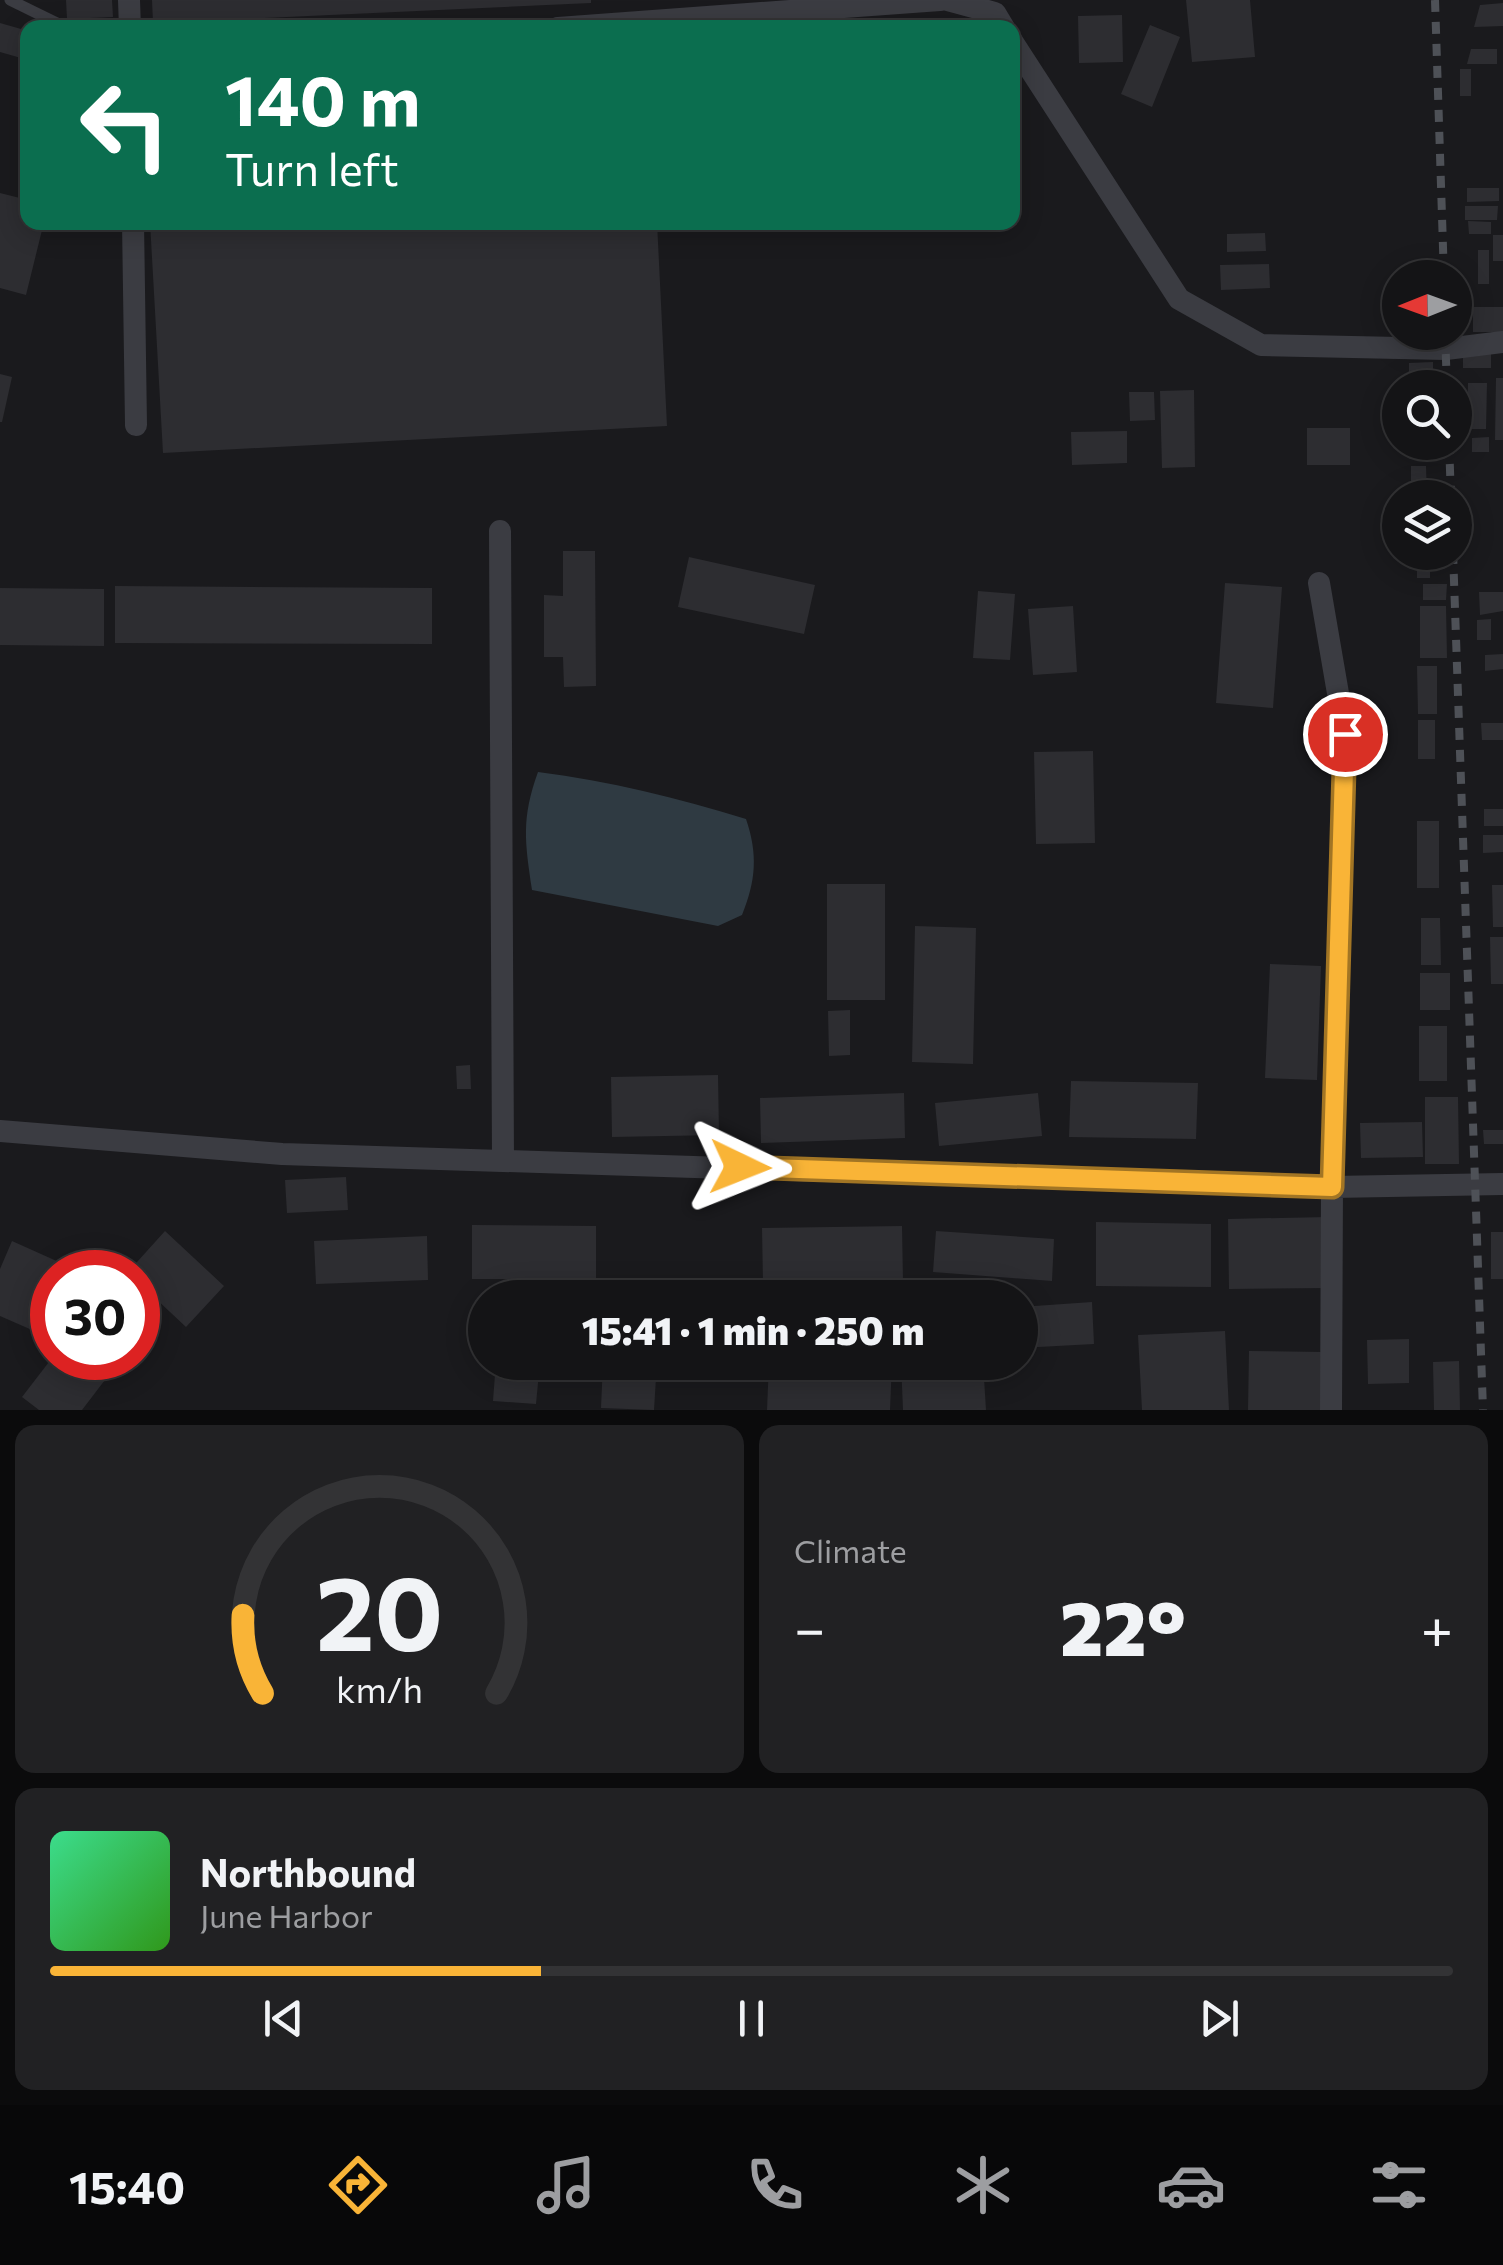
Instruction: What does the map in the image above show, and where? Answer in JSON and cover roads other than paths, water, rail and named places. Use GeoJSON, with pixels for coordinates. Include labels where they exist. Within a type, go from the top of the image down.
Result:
{"type":"FeatureCollection","features":[{"type":"Feature","properties":{"kind":"street"},"geometry":{"type":"LineString","coordinates":[[668,20],[943,0],[994,13],[999,20]]}},
{"type":"Feature","properties":{"kind":"street"},"geometry":{"type":"LineString","coordinates":[[1020,53],[1179,299],[1261,345],[1446,349],[1503,342]]}},
{"type":"Feature","properties":{"kind":"street"},"geometry":{"type":"LineString","coordinates":[[133,230],[136,425]]}},
{"type":"Feature","properties":{"kind":"street"},"geometry":{"type":"LineString","coordinates":[[500,532],[503,1160]]}},
{"type":"Feature","properties":{"kind":"street"},"geometry":{"type":"LineString","coordinates":[[1320,583],[1345,734],[1332,1187],[1331,1410]]}},
{"type":"Feature","properties":{"kind":"street"},"geometry":{"type":"LineString","coordinates":[[0,1131],[282,1154],[1332,1187],[1503,1184]]}},
{"type":"Feature","properties":{"kind":"lane"},"geometry":{"type":"LineString","coordinates":[[10,0],[51,20]]}},
{"type":"Feature","properties":{"kind":"railway"},"geometry":{"type":"LineString","coordinates":[[1435,0],[1443,260]]}},
{"type":"Feature","properties":{"kind":"railway"},"geometry":{"type":"LineString","coordinates":[[1446,350],[1446,370]]}},
{"type":"Feature","properties":{"kind":"railway"},"geometry":{"type":"LineString","coordinates":[[1450,460],[1450,480]]}},
{"type":"Feature","properties":{"kind":"railway"},"geometry":{"type":"LineString","coordinates":[[1454,570],[1483,1410]]}}]}
